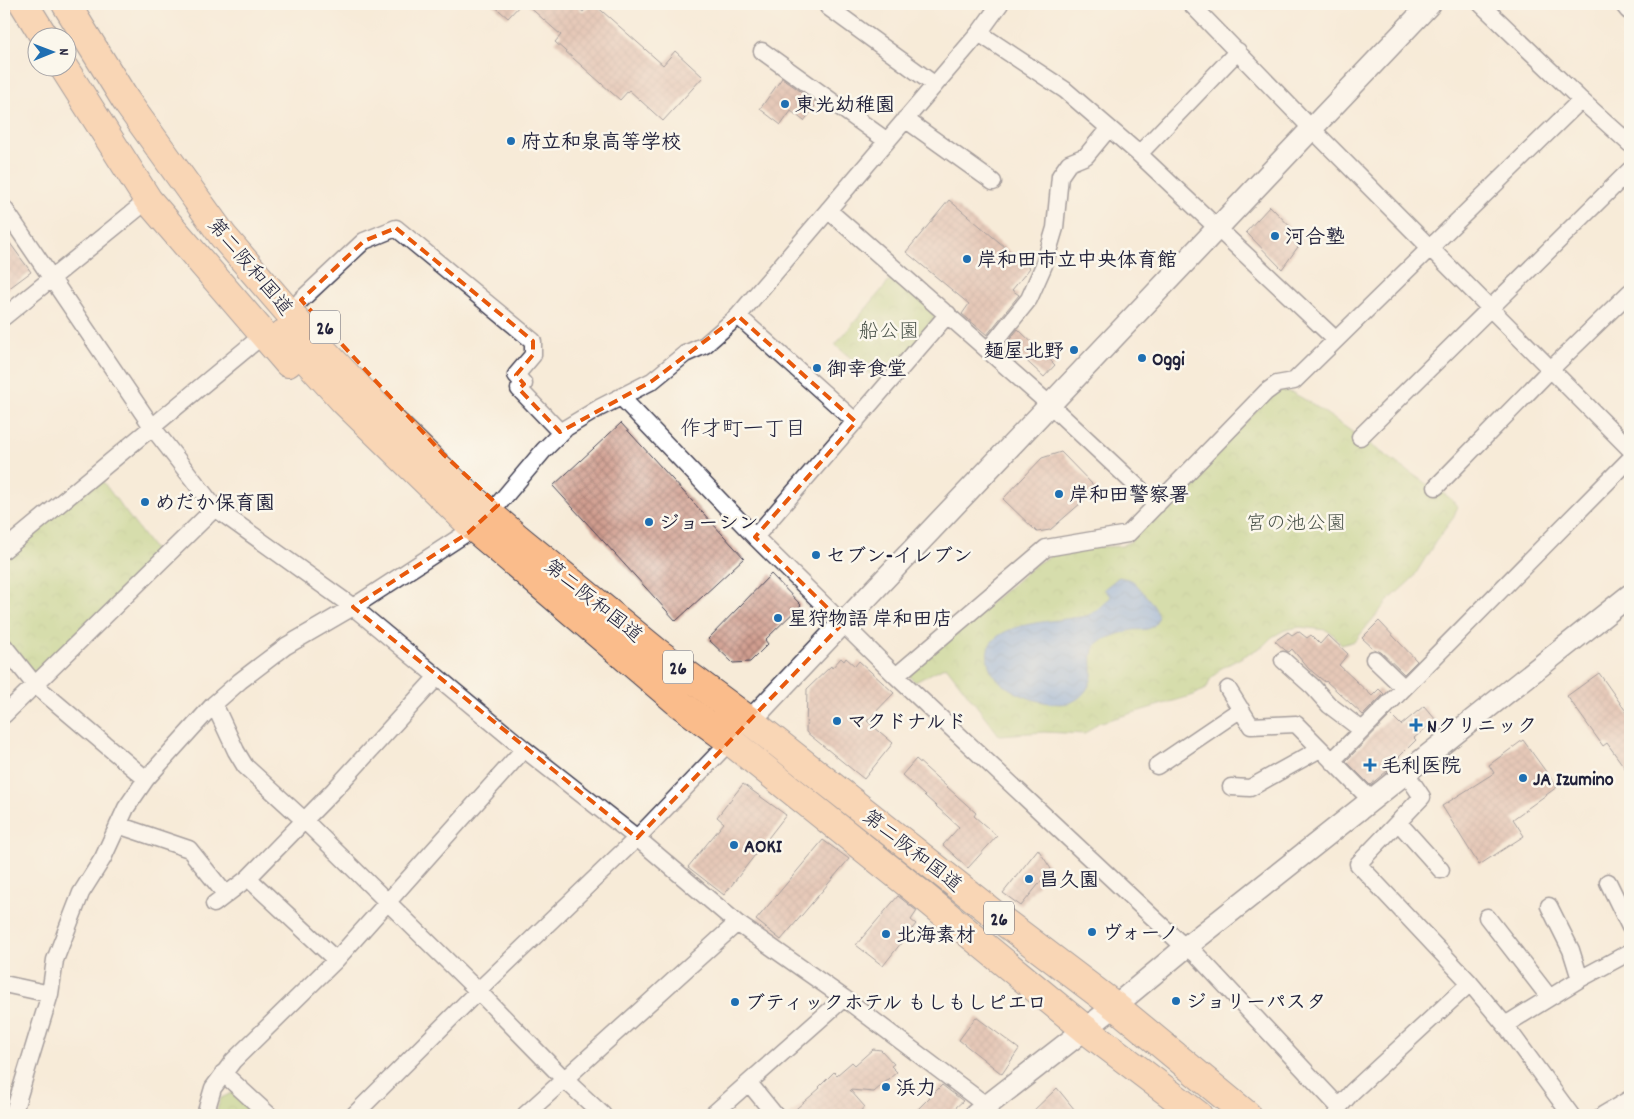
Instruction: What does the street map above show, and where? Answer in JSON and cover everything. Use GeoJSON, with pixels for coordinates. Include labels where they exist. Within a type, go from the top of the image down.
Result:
{"type":"FeatureCollection","features":[{"type":"Feature","properties":{"kind":"highway"},"geometry":{"type":"LineString","coordinates":[[24,4],[40,28]]}},
{"type":"Feature","properties":{"kind":"highway"},"geometry":{"type":"LineString","coordinates":[[46,4],[59,28]]}},
{"type":"Feature","properties":{"kind":"highway","name":"第二阪和国道"},"geometry":{"type":"LineString","coordinates":[[66,4],[126,101],[223,236],[310,337],[377,407],[454,496]]}},
{"type":"Feature","properties":{"kind":"highway","name":"26"},"geometry":{"type":"LineString","coordinates":[[70,78],[148,200],[264,336],[395,474],[481,521],[595,587],[603,623],[566,620],[481,521],[443,454],[301,300],[249,240],[146,99],[86,4]]}},
{"type":"Feature","properties":{"kind":"highway","name":"第二阪和国道"},"geometry":{"type":"LineString","coordinates":[[78,56],[149,164],[205,240],[314,370],[391,449],[454,496],[481,521]]}},
{"type":"Feature","properties":{"kind":"highway","name":"第二阪和国道"},"geometry":{"type":"LineString","coordinates":[[603,623],[657,652],[750,721],[999,918],[1115,1006],[1247,1115]]}},
{"type":"Feature","properties":{"kind":"highway","name":"第二阪和国道"},"geometry":{"type":"LineString","coordinates":[[603,623],[680,704],[730,741],[927,899],[1085,1029],[1198,1115]]}},
{"type":"Feature","properties":{"kind":"street"},"geometry":{"type":"LineString","coordinates":[[12,1115],[50,994],[55,960],[82,893],[103,858],[126,808],[146,779],[193,725],[240,681],[286,646],[353,607],[481,521],[561,433],[591,413],[652,381],[685,354],[705,345],[738,316],[978,33],[1000,4]]}},
{"type":"Feature","properties":{"kind":"street"},"geometry":{"type":"LineString","coordinates":[[354,1115],[478,991],[637,838],[1430,4]]}},
{"type":"Feature","properties":{"kind":"street"},"geometry":{"type":"LineString","coordinates":[[1482,4],[1581,100],[1630,144]]}},
{"type":"Feature","properties":{"kind":"street"},"geometry":{"type":"LineString","coordinates":[[1626,4],[1630,9]]}},
{"type":"Feature","properties":{"kind":"street"},"geometry":{"type":"LineString","coordinates":[[828,7],[935,84]]}},
{"type":"Feature","properties":{"kind":"street"},"geometry":{"type":"LineString","coordinates":[[1200,7],[1238,51],[1312,129],[1630,449]]}},
{"type":"Feature","properties":{"kind":"street"},"geometry":{"type":"LineString","coordinates":[[978,33],[1065,90],[1110,128],[1336,340]]}},
{"type":"Feature","properties":{"kind":"street"},"geometry":{"type":"LineString","coordinates":[[762,51],[887,141]]}},
{"type":"Feature","properties":{"kind":"street"},"geometry":{"type":"LineString","coordinates":[[1139,154],[1238,51]]}},
{"type":"Feature","properties":{"kind":"street"},"geometry":{"type":"LineString","coordinates":[[896,676],[1046,548],[1128,534],[1184,474],[1266,392],[1277,384],[1294,381],[1581,100]]}},
{"type":"Feature","properties":{"kind":"street"},"geometry":{"type":"LineString","coordinates":[[905,119],[993,182]]}},
{"type":"Feature","properties":{"kind":"street"},"geometry":{"type":"LineString","coordinates":[[988,350],[1029,299],[1044,265],[1055,228],[1060,176],[1069,163],[1086,156],[1110,128]]}},
{"type":"Feature","properties":{"kind":"street"},"geometry":{"type":"LineString","coordinates":[[1360,437],[1630,170]]}},
{"type":"Feature","properties":{"kind":"street"},"geometry":{"type":"LineString","coordinates":[[4,317],[148,200]]}},
{"type":"Feature","properties":{"kind":"street"},"geometry":{"type":"LineString","coordinates":[[4,208],[153,428],[215,508],[353,607],[524,749],[637,838],[737,923],[844,998],[981,1111],[1630,595]]}},
{"type":"Feature","properties":{"kind":"street"},"geometry":{"type":"LineString","coordinates":[[828,210],[1050,405],[1157,505]]}},
{"type":"Feature","properties":{"kind":"street"},"geometry":{"type":"LineString","coordinates":[[301,300],[364,241],[396,228],[533,341],[533,355],[516,375],[524,384],[519,389],[561,433]]}},
{"type":"Feature","properties":{"kind":"street"},"geometry":{"type":"LineString","coordinates":[[1436,487],[1551,369],[1630,292]]}},
{"type":"Feature","properties":{"kind":"street"},"geometry":{"type":"LineString","coordinates":[[755,537],[948,314]]}},
{"type":"Feature","properties":{"kind":"street"},"geometry":{"type":"LineString","coordinates":[[738,316],[856,422]]}},
{"type":"Feature","properties":{"kind":"street"},"geometry":{"type":"LineString","coordinates":[[4,550],[264,336]]}},
{"type":"Feature","properties":{"kind":"street"},"geometry":{"type":"LineString","coordinates":[[621,397],[755,537],[896,676],[1186,948],[1196,954],[1338,1111],[1352,1092],[1470,983]]}},
{"type":"Feature","properties":{"kind":"street"},"geometry":{"type":"LineString","coordinates":[[1332,761],[1630,459]]}},
{"type":"Feature","properties":{"kind":"street"},"geometry":{"type":"LineString","coordinates":[[4,715],[215,508]]}},
{"type":"Feature","properties":{"kind":"street"},"geometry":{"type":"LineString","coordinates":[[4,646],[35,685],[146,779]]}},
{"type":"Feature","properties":{"kind":"street"},"geometry":{"type":"LineString","coordinates":[[1374,659],[1404,688]]}},
{"type":"Feature","properties":{"kind":"street"},"geometry":{"type":"LineString","coordinates":[[1283,660],[1313,687],[1329,705],[1362,730]]}},
{"type":"Feature","properties":{"kind":"street"},"geometry":{"type":"LineString","coordinates":[[118,825],[189,849],[220,900],[248,878],[305,821],[437,676]]}},
{"type":"Feature","properties":{"kind":"street"},"geometry":{"type":"LineString","coordinates":[[1228,689],[1252,726],[1296,724],[1371,800]]}},
{"type":"Feature","properties":{"kind":"street"},"geometry":{"type":"LineString","coordinates":[[214,704],[245,766],[305,821],[478,991],[564,1079],[603,1115]]}},
{"type":"Feature","properties":{"kind":"street"},"geometry":{"type":"LineString","coordinates":[[1156,766],[1241,709]]}},
{"type":"Feature","properties":{"kind":"street"},"geometry":{"type":"LineString","coordinates":[[205,1115],[213,1088],[233,1061],[336,960],[524,749]]}},
{"type":"Feature","properties":{"kind":"street"},"geometry":{"type":"LineString","coordinates":[[1231,787],[1250,788],[1320,749]]}},
{"type":"Feature","properties":{"kind":"street"},"geometry":{"type":"LineString","coordinates":[[1406,773],[1422,797],[1358,864],[1470,983],[1505,1025],[1571,1115]]}},
{"type":"Feature","properties":{"kind":"street"},"geometry":{"type":"LineString","coordinates":[[1398,822],[1441,870]]}},
{"type":"Feature","properties":{"kind":"street"},"geometry":{"type":"LineString","coordinates":[[248,878],[336,960]]}},
{"type":"Feature","properties":{"kind":"street"},"geometry":{"type":"LineString","coordinates":[[1608,882],[1630,927]]}},
{"type":"Feature","properties":{"kind":"street"},"geometry":{"type":"LineString","coordinates":[[1549,906],[1571,950],[1580,978]]}},
{"type":"Feature","properties":{"kind":"street"},"geometry":{"type":"LineString","coordinates":[[1487,917],[1549,997]]}},
{"type":"Feature","properties":{"kind":"street"},"geometry":{"type":"LineString","coordinates":[[525,1115],[737,923]]}},
{"type":"Feature","properties":{"kind":"street"},"geometry":{"type":"LineString","coordinates":[[1505,1025],[1580,978],[1630,952]]}},
{"type":"Feature","properties":{"kind":"street"},"geometry":{"type":"LineString","coordinates":[[4,984],[50,994]]}},
{"type":"Feature","properties":{"kind":"street"},"geometry":{"type":"LineString","coordinates":[[712,1115],[844,998]]}},
{"type":"Feature","properties":{"kind":"street"},"geometry":{"type":"LineString","coordinates":[[224,1073],[269,1115]]}},
{"type":"Feature","properties":{"kind":"street"},"geometry":{"type":"LineString","coordinates":[[749,1083],[775,1115]]}},
{"type":"Feature","properties":{"kind":"street"},"geometry":{"type":"LineString","coordinates":[[1603,1115],[1630,1099]]}},
{"type":"Feature","properties":{"kind":"highlighted area"},"geometry":{"type":"Polygon","coordinates":[[[396,228],[533,341],[533,355],[516,375],[524,384],[519,389],[560,432],[652,381],[738,316],[856,422],[755,537],[843,623],[637,838],[353,607],[468,533],[498,505],[443,454],[301,300],[364,241],[396,228]]]}},
{"type":"Feature","properties":{"kind":"green space","name":"船公園"},"geometry":{"type":"Polygon","coordinates":[[[896,273],[943,314],[883,385],[835,345],[896,273]]]}},
{"type":"Feature","properties":{"kind":"green space","name":"宮の池公園"},"geometry":{"type":"Polygon","coordinates":[[[1280,390],[1293,393],[1311,403],[1428,485],[1430,483],[1457,506],[1454,517],[1436,541],[1413,578],[1387,602],[1355,641],[1341,645],[1335,636],[1326,630],[1300,627],[1285,630],[1272,637],[1263,646],[1220,669],[1210,680],[1207,688],[1194,695],[1098,723],[1085,734],[1044,732],[999,735],[946,666],[915,682],[910,677],[910,673],[1036,564],[1050,556],[1065,553],[1074,548],[1122,546],[1131,541],[1268,399],[1280,390]]]}},
{"type":"Feature","properties":{"kind":"green space"},"geometry":{"type":"Polygon","coordinates":[[[100,478],[159,556],[33,678],[4,640],[4,557],[100,478]]]}},
{"type":"Feature","properties":{"kind":"green space"},"geometry":{"type":"Polygon","coordinates":[[[234,1092],[259,1115],[215,1115],[221,1098],[234,1092]]]}},
{"type":"Feature","properties":{"kind":"water"},"geometry":{"type":"Polygon","coordinates":[[[1119,577],[1133,581],[1153,604],[1157,614],[1156,623],[1150,628],[1118,634],[1098,643],[1093,649],[1091,680],[1081,696],[1068,703],[1046,702],[1020,694],[998,680],[991,671],[987,656],[991,643],[998,636],[1028,624],[1089,615],[1111,597],[1104,589],[1119,577]]]}},
{"type":"Feature","properties":{"kind":"building"},"geometry":{"type":"Polygon","coordinates":[[[492,4],[521,4],[508,18],[492,4]]]}},
{"type":"Feature","properties":{"kind":"building"},"geometry":{"type":"Polygon","coordinates":[[[526,4],[574,4],[583,12],[591,4],[594,4],[663,65],[675,51],[703,77],[663,121],[629,90],[620,100],[555,42],[561,35],[526,4]]]}},
{"type":"Feature","properties":{"kind":"building"},"geometry":{"type":"Polygon","coordinates":[[[782,78],[817,103],[804,121],[791,111],[781,125],[760,109],[782,78]]]}},
{"type":"Feature","properties":{"kind":"building"},"geometry":{"type":"Polygon","coordinates":[[[949,200],[1030,268],[1012,290],[1019,295],[987,335],[962,314],[969,304],[906,252],[949,200]]]}},
{"type":"Feature","properties":{"kind":"building","name":"河合塾"},"geometry":{"type":"Polygon","coordinates":[[[1270,206],[1303,240],[1282,269],[1246,232],[1270,206]]]}},
{"type":"Feature","properties":{"kind":"building"},"geometry":{"type":"Polygon","coordinates":[[[4,235],[31,272],[4,292],[4,235]]]}},
{"type":"Feature","properties":{"kind":"building"},"geometry":{"type":"Polygon","coordinates":[[[1018,329],[1055,365],[1044,377],[1007,343],[1018,329]]]}},
{"type":"Feature","properties":{"kind":"building","name":"ジョーシン"},"geometry":{"type":"Polygon","coordinates":[[[621,423],[744,558],[676,621],[553,486],[621,423]]]}},
{"type":"Feature","properties":{"kind":"building"},"geometry":{"type":"Polygon","coordinates":[[[1061,452],[1097,489],[1050,530],[1037,532],[1003,499],[1042,458],[1061,452]]]}},
{"type":"Feature","properties":{"kind":"building"},"geometry":{"type":"Polygon","coordinates":[[[771,574],[801,605],[765,640],[768,644],[750,662],[733,663],[708,639],[771,574]]]}},
{"type":"Feature","properties":{"kind":"building"},"geometry":{"type":"Polygon","coordinates":[[[1379,621],[1417,661],[1404,674],[1381,652],[1374,649],[1362,638],[1379,621]]]}},
{"type":"Feature","properties":{"kind":"building"},"geometry":{"type":"Polygon","coordinates":[[[1298,631],[1307,638],[1311,635],[1320,644],[1328,635],[1348,654],[1339,665],[1372,696],[1379,689],[1384,694],[1363,715],[1326,681],[1308,668],[1292,649],[1289,652],[1275,641],[1288,632],[1292,635],[1298,631]]]}},
{"type":"Feature","properties":{"kind":"building","name":"マクドナルド"},"geometry":{"type":"Polygon","coordinates":[[[841,658],[844,661],[846,658],[855,666],[859,661],[894,693],[867,721],[893,743],[864,779],[806,732],[807,689],[841,658]]]}},
{"type":"Feature","properties":{"kind":"building"},"geometry":{"type":"Polygon","coordinates":[[[1599,673],[1630,717],[1630,775],[1607,743],[1603,746],[1567,696],[1599,673]]]}},
{"type":"Feature","properties":{"kind":"building"},"geometry":{"type":"Polygon","coordinates":[[[1424,706],[1436,720],[1414,738],[1416,740],[1396,760],[1398,762],[1370,785],[1346,761],[1391,715],[1401,725],[1424,706]]]}},
{"type":"Feature","properties":{"kind":"building"},"geometry":{"type":"Polygon","coordinates":[[[1523,740],[1557,787],[1513,819],[1524,836],[1479,865],[1442,806],[1494,773],[1489,765],[1523,740]]]}},
{"type":"Feature","properties":{"kind":"building"},"geometry":{"type":"Polygon","coordinates":[[[916,759],[976,813],[974,816],[997,836],[968,868],[943,845],[959,827],[902,775],[916,759]]]}},
{"type":"Feature","properties":{"kind":"building","name":"AOKI"},"geometry":{"type":"Polygon","coordinates":[[[743,784],[786,815],[724,895],[688,867],[724,823],[717,817],[743,784]]]}},
{"type":"Feature","properties":{"kind":"building"},"geometry":{"type":"Polygon","coordinates":[[[823,840],[849,859],[781,940],[756,920],[823,840]]]}},
{"type":"Feature","properties":{"kind":"building","name":"昌久園"},"geometry":{"type":"Polygon","coordinates":[[[1038,849],[1051,869],[1021,906],[1003,893],[1038,849]]]}},
{"type":"Feature","properties":{"kind":"building","name":"北海素材"},"geometry":{"type":"Polygon","coordinates":[[[898,896],[917,911],[911,920],[916,924],[883,966],[856,945],[898,896]]]}},
{"type":"Feature","properties":{"kind":"building"},"geometry":{"type":"Polygon","coordinates":[[[976,1017],[1019,1049],[1002,1074],[959,1040],[976,1017]]]}},
{"type":"Feature","properties":{"kind":"building"},"geometry":{"type":"Polygon","coordinates":[[[873,1049],[881,1050],[894,1064],[891,1066],[897,1072],[874,1092],[850,1090],[865,1107],[855,1115],[789,1115],[820,1088],[834,1072],[837,1075],[852,1062],[855,1065],[873,1049]]]}},
{"type":"Feature","properties":{"kind":"building"},"geometry":{"type":"Polygon","coordinates":[[[942,1085],[963,1101],[947,1115],[912,1115],[942,1085]]]}},
{"type":"Feature","properties":{"kind":"building"},"geometry":{"type":"Polygon","coordinates":[[[1057,1088],[1079,1115],[1029,1115],[1057,1088]]]}},
{"type":"Feature","properties":{"kind":"place","name":"東光幼稚園"},"geometry":{"type":"Point","coordinates":[785,104]}},
{"type":"Feature","properties":{"kind":"place","name":"府立和泉高等学校"},"geometry":{"type":"Point","coordinates":[511,141]}},
{"type":"Feature","properties":{"kind":"place","name":"河合塾"},"geometry":{"type":"Point","coordinates":[1275,236]}},
{"type":"Feature","properties":{"kind":"place","name":"岸和田市立中央体育館"},"geometry":{"type":"Point","coordinates":[967,259]}},
{"type":"Feature","properties":{"kind":"place","name":"麺屋北野"},"geometry":{"type":"Point","coordinates":[1074,350]}},
{"type":"Feature","properties":{"kind":"place","name":"Oggi"},"geometry":{"type":"Point","coordinates":[1142,358]}},
{"type":"Feature","properties":{"kind":"place","name":"御幸食堂"},"geometry":{"type":"Point","coordinates":[817,368]}},
{"type":"Feature","properties":{"kind":"place","name":"岸和田警察署"},"geometry":{"type":"Point","coordinates":[1059,494]}},
{"type":"Feature","properties":{"kind":"place","name":"めだか保育園"},"geometry":{"type":"Point","coordinates":[145,502]}},
{"type":"Feature","properties":{"kind":"place","name":"ジョーシン"},"geometry":{"type":"Point","coordinates":[649,522]}},
{"type":"Feature","properties":{"kind":"place","name":"セブン-イレブン"},"geometry":{"type":"Point","coordinates":[816,555]}},
{"type":"Feature","properties":{"kind":"place","name":"星狩物語 岸和田店"},"geometry":{"type":"Point","coordinates":[778,618]}},
{"type":"Feature","properties":{"kind":"place","name":"マクドナルド"},"geometry":{"type":"Point","coordinates":[837,721]}},
{"type":"Feature","properties":{"kind":"place","name":"Nクリニック"},"geometry":{"type":"Point","coordinates":[1416,725]}},
{"type":"Feature","properties":{"kind":"place","name":"毛利医院"},"geometry":{"type":"Point","coordinates":[1370,765]}},
{"type":"Feature","properties":{"kind":"place","name":"JA Izumino"},"geometry":{"type":"Point","coordinates":[1523,778]}},
{"type":"Feature","properties":{"kind":"place","name":"AOKI"},"geometry":{"type":"Point","coordinates":[734,845]}},
{"type":"Feature","properties":{"kind":"place","name":"昌久園"},"geometry":{"type":"Point","coordinates":[1029,879]}},
{"type":"Feature","properties":{"kind":"place","name":"ヴォーノ"},"geometry":{"type":"Point","coordinates":[1092,932]}},
{"type":"Feature","properties":{"kind":"place","name":"北海素材"},"geometry":{"type":"Point","coordinates":[886,934]}},
{"type":"Feature","properties":{"kind":"place","name":"ジョリーパスタ"},"geometry":{"type":"Point","coordinates":[1176,1001]}},
{"type":"Feature","properties":{"kind":"place","name":"ブティックホテル もしもしピエロ"},"geometry":{"type":"Point","coordinates":[735,1002]}},
{"type":"Feature","properties":{"kind":"place","name":"浜力"},"geometry":{"type":"Point","coordinates":[886,1087]}},
{"type":"Feature","properties":{"kind":"district","name":"作才町一丁目"},"geometry":{"type":"Point","coordinates":[743,428]}}]}
